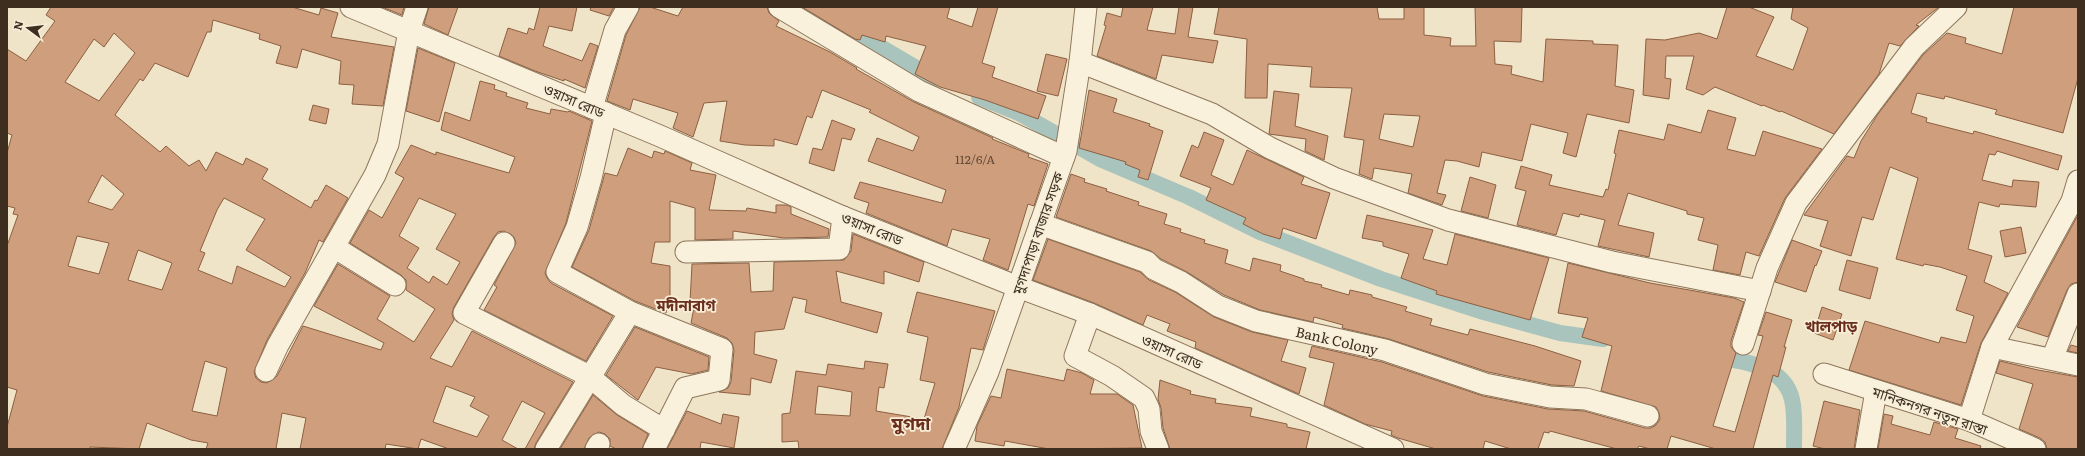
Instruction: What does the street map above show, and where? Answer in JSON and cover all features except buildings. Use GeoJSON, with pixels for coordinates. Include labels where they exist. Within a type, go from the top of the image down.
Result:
{"type":"FeatureCollection","features":[{"type":"Feature","properties":{"kind":"street","name":"ওয়াসা রোড"},"geometry":{"type":"LineString","coordinates":[[351,7],[599,111],[843,217],[1090,314],[1393,449]]}},
{"type":"Feature","properties":{"kind":"street"},"geometry":{"type":"LineString","coordinates":[[266,371],[278,346],[375,175],[388,144],[409,31],[417,7]]}},
{"type":"Feature","properties":{"kind":"street"},"geometry":{"type":"LineString","coordinates":[[628,7],[615,30],[599,111],[592,178],[577,227],[557,272],[630,312],[722,350],[719,380],[685,388],[654,449]]}},
{"type":"Feature","properties":{"kind":"street"},"geometry":{"type":"LineString","coordinates":[[779,7],[919,91],[1065,154]]}},
{"type":"Feature","properties":{"kind":"street","name":"মুগদাপাড়া বাজার সড়ক"},"geometry":{"type":"LineString","coordinates":[[954,449],[988,372],[1065,154],[1080,62],[1086,7]]}},
{"type":"Feature","properties":{"kind":"street"},"geometry":{"type":"LineString","coordinates":[[1743,344],[1767,268],[1796,203],[1914,48],[1956,7]]}},
{"type":"Feature","properties":{"kind":"street"},"geometry":{"type":"LineString","coordinates":[[1080,62],[1212,114],[1270,148],[1334,178],[1448,220],[1612,262],[1760,291]]}},
{"type":"Feature","properties":{"kind":"street"},"geometry":{"type":"LineString","coordinates":[[1969,420],[1992,347],[2072,210],[2072,201],[2078,181]]}},
{"type":"Feature","properties":{"kind":"street"},"geometry":{"type":"LineString","coordinates":[[686,252],[839,250],[843,217]]}},
{"type":"Feature","properties":{"kind":"street","name":"Bank Colony"},"geometry":{"type":"LineString","coordinates":[[1040,224],[1147,262],[1154,269],[1181,282],[1218,306],[1256,321],[1386,350],[1485,384],[1550,397],[1586,399],[1648,416]]}},
{"type":"Feature","properties":{"kind":"street"},"geometry":{"type":"LineString","coordinates":[[504,243],[464,313],[589,376],[623,405],[664,430]]}},
{"type":"Feature","properties":{"kind":"street"},"geometry":{"type":"LineString","coordinates":[[334,247],[395,285]]}},
{"type":"Feature","properties":{"kind":"street"},"geometry":{"type":"LineString","coordinates":[[2052,359],[2078,294]]}},
{"type":"Feature","properties":{"kind":"street"},"geometry":{"type":"LineString","coordinates":[[546,449],[589,376],[630,312]]}},
{"type":"Feature","properties":{"kind":"street"},"geometry":{"type":"LineString","coordinates":[[1090,314],[1075,356],[1112,376],[1144,398],[1149,409],[1151,430],[1158,449]]}},
{"type":"Feature","properties":{"kind":"street"},"geometry":{"type":"LineString","coordinates":[[1992,347],[2078,365]]}},
{"type":"Feature","properties":{"kind":"street","name":"মানিকনগর নতুন রাস্তা"},"geometry":{"type":"LineString","coordinates":[[1824,374],[1876,392],[1969,420],[2035,449]]}},
{"type":"Feature","properties":{"kind":"street"},"geometry":{"type":"LineString","coordinates":[[1866,449],[1876,392]]}},
{"type":"Feature","properties":{"kind":"waterway"},"geometry":{"type":"LineString","coordinates":[[812,7],[935,79]]}},
{"type":"Feature","properties":{"kind":"waterway"},"geometry":{"type":"LineString","coordinates":[[979,97],[1019,113],[1102,160],[1189,197],[1260,232],[1381,279],[1480,311],[1560,333],[1603,339]]}},
{"type":"Feature","properties":{"kind":"waterway"},"geometry":{"type":"LineString","coordinates":[[1713,356],[1763,368],[1783,381],[1789,392],[1793,405],[1794,449]]}},
{"type":"Feature","properties":{"kind":"district","name":"মদীনাবাগ"},"geometry":{"type":"Point","coordinates":[686,304]}},
{"type":"Feature","properties":{"kind":"district","name":"খালপাড়"},"geometry":{"type":"Point","coordinates":[1831,325]}},
{"type":"Feature","properties":{"kind":"district","name":"মুগদা"},"geometry":{"type":"Point","coordinates":[911,422]}}]}
